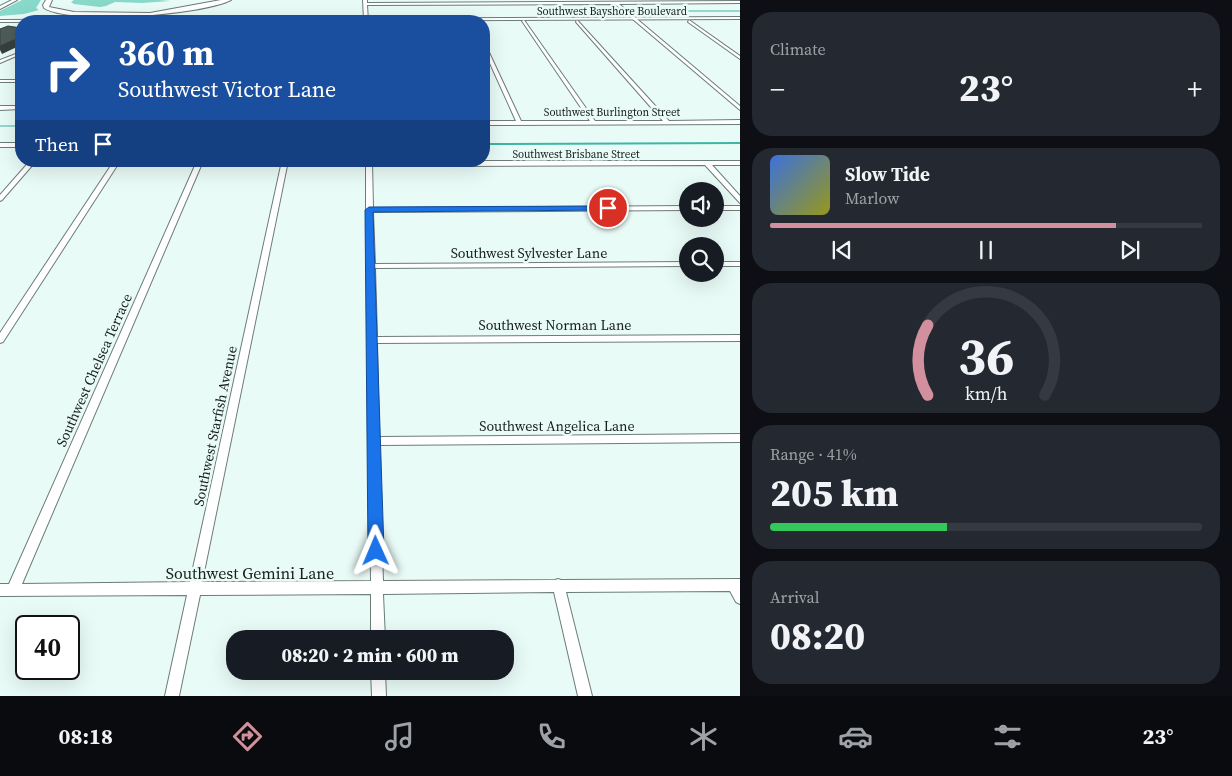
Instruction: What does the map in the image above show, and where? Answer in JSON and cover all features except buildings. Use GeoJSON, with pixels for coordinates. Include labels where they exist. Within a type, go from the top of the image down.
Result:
{"type":"FeatureCollection","features":[{"type":"Feature","properties":{"kind":"highway"},"geometry":{"type":"LineString","coordinates":[[49,0],[46,5],[50,9],[74,14],[133,15],[179,11],[228,0]]}},
{"type":"Feature","properties":{"kind":"highway"},"geometry":{"type":"LineString","coordinates":[[54,0],[53,6],[70,11],[148,13],[180,9],[210,0]]}},
{"type":"Feature","properties":{"kind":"highway"},"geometry":{"type":"LineString","coordinates":[[148,13],[178,8],[196,0]]}},
{"type":"Feature","properties":{"kind":"highway"},"geometry":{"type":"LineString","coordinates":[[179,11],[210,0]]}},
{"type":"Feature","properties":{"kind":"main road"},"geometry":{"type":"LineString","coordinates":[[0,3],[6,0]]}},
{"type":"Feature","properties":{"kind":"main road"},"geometry":{"type":"LineString","coordinates":[[0,8],[15,0]]}},
{"type":"Feature","properties":{"kind":"main road"},"geometry":{"type":"LineString","coordinates":[[698,21],[733,18]]}},
{"type":"Feature","properties":{"kind":"main road","name":"Southwest Bayshore Boulevard"},"geometry":{"type":"LineString","coordinates":[[490,22],[733,18],[740,20]]}},
{"type":"Feature","properties":{"kind":"main road","name":"Southwest Bayshore Boulevard"},"geometry":{"type":"LineString","coordinates":[[490,19],[740,20]]}},
{"type":"Feature","properties":{"kind":"main road"},"geometry":{"type":"LineString","coordinates":[[490,20],[508,19]]}},
{"type":"Feature","properties":{"kind":"main road","name":"Southwest Bayshore Boulevard"},"geometry":{"type":"LineString","coordinates":[[0,22],[15,22]]}},
{"type":"Feature","properties":{"kind":"main road","name":"Southwest Bayshore Boulevard"},"geometry":{"type":"LineString","coordinates":[[0,22],[15,23]]}},
{"type":"Feature","properties":{"kind":"street"},"geometry":{"type":"LineString","coordinates":[[614,1],[740,110]]}},
{"type":"Feature","properties":{"kind":"street"},"geometry":{"type":"LineString","coordinates":[[366,15],[365,2],[740,2]]}},
{"type":"Feature","properties":{"kind":"street"},"geometry":{"type":"LineString","coordinates":[[576,21],[667,122]]}},
{"type":"Feature","properties":{"kind":"street"},"geometry":{"type":"LineString","coordinates":[[689,21],[740,58]]}},
{"type":"Feature","properties":{"kind":"street"},"geometry":{"type":"LineString","coordinates":[[524,22],[594,123]]}},
{"type":"Feature","properties":{"kind":"street"},"geometry":{"type":"LineString","coordinates":[[0,62],[15,55]]}},
{"type":"Feature","properties":{"kind":"street"},"geometry":{"type":"LineString","coordinates":[[7,59],[15,59]]}},
{"type":"Feature","properties":{"kind":"street"},"geometry":{"type":"LineString","coordinates":[[490,59],[519,123]]}},
{"type":"Feature","properties":{"kind":"street"},"geometry":{"type":"LineString","coordinates":[[0,81],[15,81]]}},
{"type":"Feature","properties":{"kind":"street"},"geometry":{"type":"LineString","coordinates":[[0,108],[15,108]]}},
{"type":"Feature","properties":{"kind":"street","name":"Southwest Burlington Street"},"geometry":{"type":"LineString","coordinates":[[490,123],[740,122]]}},
{"type":"Feature","properties":{"kind":"street"},"geometry":{"type":"LineString","coordinates":[[0,145],[15,145]]}},
{"type":"Feature","properties":{"kind":"street","name":"Southwest Brisbane Street"},"geometry":{"type":"LineString","coordinates":[[490,164],[740,163]]}},
{"type":"Feature","properties":{"kind":"street"},"geometry":{"type":"LineString","coordinates":[[707,164],[740,201]]}},
{"type":"Feature","properties":{"kind":"street"},"geometry":{"type":"LineString","coordinates":[[0,200],[28,167]]}},
{"type":"Feature","properties":{"kind":"street"},"geometry":{"type":"LineString","coordinates":[[0,340],[113,167]]}},
{"type":"Feature","properties":{"kind":"street","name":"Southwest Chelsea Terrace"},"geometry":{"type":"LineString","coordinates":[[13,590],[197,167]]}},
{"type":"Feature","properties":{"kind":"street","name":"Southwest Starfish Avenue"},"geometry":{"type":"LineString","coordinates":[[172,696],[283,167]]}},
{"type":"Feature","properties":{"kind":"street"},"geometry":{"type":"LineString","coordinates":[[369,167],[378,630]]}},
{"type":"Feature","properties":{"kind":"street"},"geometry":{"type":"LineString","coordinates":[[369,210],[679,208]]}},
{"type":"Feature","properties":{"kind":"street"},"geometry":{"type":"LineString","coordinates":[[724,208],[740,208]]}},
{"type":"Feature","properties":{"kind":"street","name":"Southwest Sylvester Lane"},"geometry":{"type":"LineString","coordinates":[[370,266],[679,264]]}},
{"type":"Feature","properties":{"kind":"street"},"geometry":{"type":"LineString","coordinates":[[724,264],[740,264]]}},
{"type":"Feature","properties":{"kind":"street","name":"Southwest Norman Lane"},"geometry":{"type":"LineString","coordinates":[[371,340],[740,338]]}},
{"type":"Feature","properties":{"kind":"street","name":"Southwest Angelica Lane"},"geometry":{"type":"LineString","coordinates":[[374,441],[740,438]]}},
{"type":"Feature","properties":{"kind":"street"},"geometry":{"type":"LineString","coordinates":[[558,585],[585,696]]}},
{"type":"Feature","properties":{"kind":"street"},"geometry":{"type":"LineString","coordinates":[[737,585],[740,598]]}},
{"type":"Feature","properties":{"kind":"street","name":"Southwest Gemini Lane"},"geometry":{"type":"LineString","coordinates":[[0,590],[737,585]]}},
{"type":"Feature","properties":{"kind":"street"},"geometry":{"type":"LineString","coordinates":[[378,680],[378,696]]}},
{"type":"Feature","properties":{"kind":"green space"},"geometry":{"type":"Polygon","coordinates":[[[22,0],[41,0],[36,8],[39,10],[24,14],[0,16],[0,11],[22,0]]]}},
{"type":"Feature","properties":{"kind":"green space"},"geometry":{"type":"Polygon","coordinates":[[[74,0],[171,1],[115,2],[100,7],[74,4],[71,2],[74,0]]]}},
{"type":"Feature","properties":{"kind":"waterway"},"geometry":{"type":"LineString","coordinates":[[632,11],[740,11]]}},
{"type":"Feature","properties":{"kind":"waterway"},"geometry":{"type":"LineString","coordinates":[[0,126],[15,126]]}},
{"type":"Feature","properties":{"kind":"waterway"},"geometry":{"type":"LineString","coordinates":[[490,144],[740,143]]}},
{"type":"Feature","properties":{"kind":"route"},"geometry":{"type":"LineString","coordinates":[[376,551],[369,210],[608,208]]}}]}
